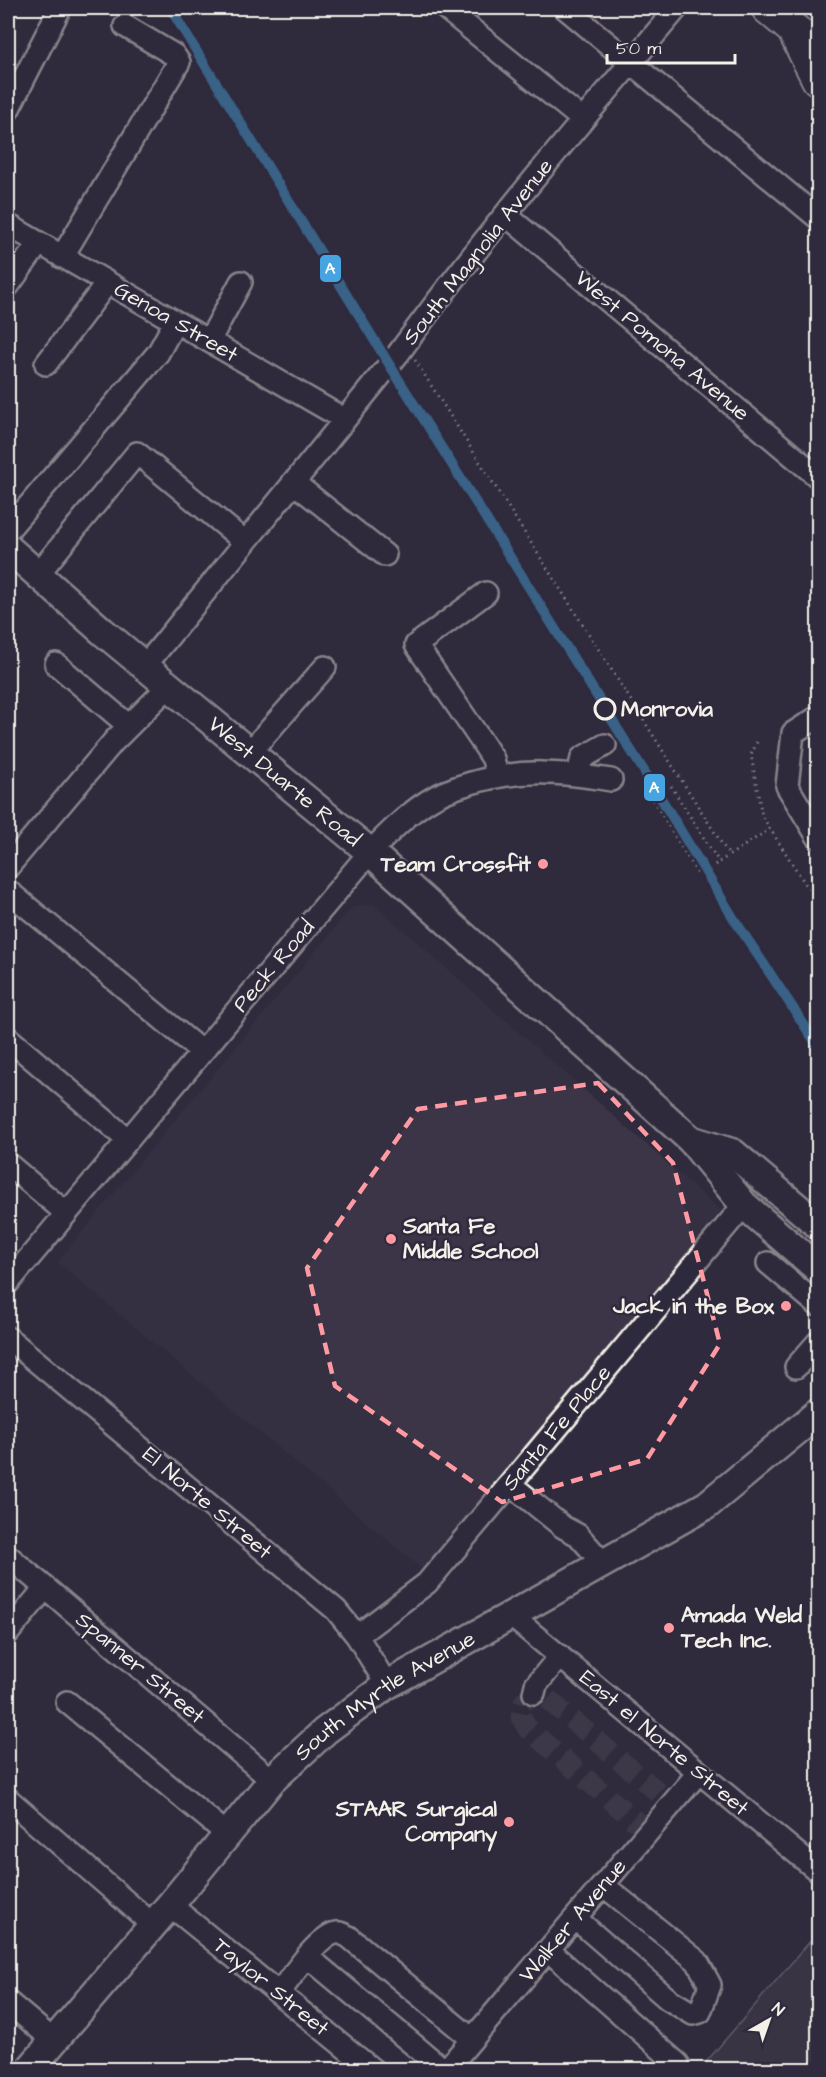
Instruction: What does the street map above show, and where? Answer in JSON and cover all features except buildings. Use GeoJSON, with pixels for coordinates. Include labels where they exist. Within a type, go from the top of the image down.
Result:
{"type":"FeatureCollection","features":[{"type":"Feature","properties":{"kind":"highway"},"geometry":{"type":"LineString","coordinates":[[768,8],[803,21],[819,50]]}},
{"type":"Feature","properties":{"kind":"highway"},"geometry":{"type":"LineString","coordinates":[[803,21],[819,79]]}},
{"type":"Feature","properties":{"kind":"main road","name":"West Duarte Road"},"geometry":{"type":"LineString","coordinates":[[9,547],[102,631],[370,852],[691,1140],[744,1205],[819,1269]]}},
{"type":"Feature","properties":{"kind":"main road","name":"West Duarte Road"},"geometry":{"type":"LineString","coordinates":[[691,1140],[733,1153],[819,1225]]}},
{"type":"Feature","properties":{"kind":"main road","name":"South Myrtle Avenue"},"geometry":{"type":"LineString","coordinates":[[29,2070],[170,1905],[272,1780],[325,1731],[387,1685],[707,1504],[819,1413]]}},
{"type":"Feature","properties":{"kind":"street"},"geometry":{"type":"LineString","coordinates":[[8,110],[60,8]]}},
{"type":"Feature","properties":{"kind":"street"},"geometry":{"type":"LineString","coordinates":[[446,8],[583,120]]}},
{"type":"Feature","properties":{"kind":"street"},"geometry":{"type":"LineString","coordinates":[[565,8],[819,218]]}},
{"type":"Feature","properties":{"kind":"street","name":"South Magnolia Avenue"},"geometry":{"type":"LineString","coordinates":[[146,666],[506,215],[677,8]]}},
{"type":"Feature","properties":{"kind":"street"},"geometry":{"type":"LineString","coordinates":[[62,257],[179,62],[174,55],[125,26]]}},
{"type":"Feature","properties":{"kind":"street","name":"West Pomona Avenue"},"geometry":{"type":"LineString","coordinates":[[506,215],[819,477]]}},
{"type":"Feature","properties":{"kind":"street","name":"Genoa Street"},"geometry":{"type":"LineString","coordinates":[[8,225],[344,419]]}},
{"type":"Feature","properties":{"kind":"street"},"geometry":{"type":"LineString","coordinates":[[8,286],[39,243]]}},
{"type":"Feature","properties":{"kind":"street"},"geometry":{"type":"LineString","coordinates":[[209,341],[241,282]]}},
{"type":"Feature","properties":{"kind":"street"},"geometry":{"type":"LineString","coordinates":[[46,364],[107,283]]}},
{"type":"Feature","properties":{"kind":"street"},"geometry":{"type":"LineString","coordinates":[[9,547],[158,353],[175,322]]}},
{"type":"Feature","properties":{"kind":"street"},"geometry":{"type":"LineString","coordinates":[[38,574],[137,453],[245,542]]}},
{"type":"Feature","properties":{"kind":"street"},"geometry":{"type":"LineString","coordinates":[[293,482],[384,555]]}},
{"type":"Feature","properties":{"kind":"street"},"geometry":{"type":"LineString","coordinates":[[486,593],[416,645],[493,759],[497,776]]}},
{"type":"Feature","properties":{"kind":"street"},"geometry":{"type":"LineString","coordinates":[[57,664],[129,726]]}},
{"type":"Feature","properties":{"kind":"street"},"geometry":{"type":"LineString","coordinates":[[250,752],[325,667]]}},
{"type":"Feature","properties":{"kind":"street"},"geometry":{"type":"LineString","coordinates":[[11,854],[169,686]]}},
{"type":"Feature","properties":{"kind":"street"},"geometry":{"type":"LineString","coordinates":[[819,717],[793,733],[788,786],[819,837]]}},
{"type":"Feature","properties":{"kind":"street"},"geometry":{"type":"LineString","coordinates":[[578,775],[582,758],[605,745]]}},
{"type":"Feature","properties":{"kind":"street","name":"Peck Road"},"geometry":{"type":"LineString","coordinates":[[8,1283],[370,852],[402,821],[430,800],[460,786],[497,776],[530,772],[611,780]]}},
{"type":"Feature","properties":{"kind":"street"},"geometry":{"type":"LineString","coordinates":[[8,891],[202,1052]]}},
{"type":"Feature","properties":{"kind":"street"},"geometry":{"type":"LineString","coordinates":[[8,1038],[128,1140]]}},
{"type":"Feature","properties":{"kind":"street"},"geometry":{"type":"LineString","coordinates":[[8,1164],[66,1213]]}},
{"type":"Feature","properties":{"kind":"street","name":"Santa Fe Place"},"geometry":{"type":"LineString","coordinates":[[357,1636],[427,1584],[744,1205]]}},
{"type":"Feature","properties":{"kind":"street"},"geometry":{"type":"LineString","coordinates":[[768,1263],[819,1305]]}},
{"type":"Feature","properties":{"kind":"street","name":"El Norte Street"},"geometry":{"type":"LineString","coordinates":[[8,1338],[336,1610],[357,1636],[387,1685]]}},
{"type":"Feature","properties":{"kind":"street"},"geometry":{"type":"LineString","coordinates":[[796,1367],[819,1342]]}},
{"type":"Feature","properties":{"kind":"street"},"geometry":{"type":"LineString","coordinates":[[510,1484],[563,1527],[578,1535],[603,1563]]}},
{"type":"Feature","properties":{"kind":"street","name":"Spanner Street"},"geometry":{"type":"LineString","coordinates":[[8,1556],[272,1780]]}},
{"type":"Feature","properties":{"kind":"street"},"geometry":{"type":"LineString","coordinates":[[8,1632],[45,1588]]}},
{"type":"Feature","properties":{"kind":"street","name":"East el Norte Street"},"geometry":{"type":"LineString","coordinates":[[510,1615],[819,1871]]}},
{"type":"Feature","properties":{"kind":"street"},"geometry":{"type":"LineString","coordinates":[[534,1693],[536,1685],[560,1656]]}},
{"type":"Feature","properties":{"kind":"street"},"geometry":{"type":"LineString","coordinates":[[67,1702],[227,1834]]}},
{"type":"Feature","properties":{"kind":"street","name":"Walker Avenue"},"geometry":{"type":"LineString","coordinates":[[445,2070],[699,1772]]}},
{"type":"Feature","properties":{"kind":"street"},"geometry":{"type":"LineString","coordinates":[[8,1799],[153,1925]]}},
{"type":"Feature","properties":{"kind":"street"},"geometry":{"type":"LineString","coordinates":[[575,1918],[668,1999],[693,2014],[700,2012],[710,1985],[697,1961],[603,1885]]}},
{"type":"Feature","properties":{"kind":"street","name":"Taylor Street"},"geometry":{"type":"LineString","coordinates":[[170,1905],[373,2070]]}},
{"type":"Feature","properties":{"kind":"street"},"geometry":{"type":"LineString","coordinates":[[279,1993],[321,1941],[335,1933],[340,1933],[349,1937],[472,2039]]}},
{"type":"Feature","properties":{"kind":"street"},"geometry":{"type":"LineString","coordinates":[[548,1950],[678,2064]]}},
{"type":"Feature","properties":{"kind":"street"},"geometry":{"type":"LineString","coordinates":[[308,1957],[445,2070]]}},
{"type":"Feature","properties":{"kind":"street"},"geometry":{"type":"LineString","coordinates":[[8,2002],[54,2041]]}},
{"type":"Feature","properties":{"kind":"path"},"geometry":{"type":"LineString","coordinates":[[411,353],[729,855]]}},
{"type":"Feature","properties":{"kind":"path"},"geometry":{"type":"LineString","coordinates":[[757,742],[751,755],[762,816],[819,904]]}},
{"type":"Feature","properties":{"kind":"path"},"geometry":{"type":"LineString","coordinates":[[670,786],[719,862]]}},
{"type":"Feature","properties":{"kind":"path"},"geometry":{"type":"LineString","coordinates":[[650,795],[699,876],[770,829]]}},
{"type":"Feature","properties":{"kind":"highlighted area"},"geometry":{"type":"Polygon","coordinates":[[[598,1083],[673,1163],[720,1344],[647,1459],[502,1502],[335,1386],[307,1268],[418,1109],[598,1083]]]}},
{"type":"Feature","properties":{"kind":"shaded area","name":"Santa Fe Middle School"},"geometry":{"type":"Polygon","coordinates":[[[374,904],[726,1215],[423,1570],[57,1262],[352,907],[374,904]]]}},
{"type":"Feature","properties":{"kind":"shaded area"},"geometry":{"type":"Polygon","coordinates":[[[818,1932],[818,2069],[700,2069],[818,1932]]]}},
{"type":"Feature","properties":{"kind":"tunnel"},"geometry":{"type":"LineString","coordinates":[[648,1832],[528,1729],[521,1717],[524,1702],[534,1693],[540,1693],[672,1804]]}},
{"type":"Feature","properties":{"kind":"transit line","name":"A"},"geometry":{"type":"LineString","coordinates":[[170,8],[734,919],[818,1046]]}},
{"type":"Feature","properties":{"kind":"place","name":"Monrovia"},"geometry":{"type":"Point","coordinates":[605,709]}},
{"type":"Feature","properties":{"kind":"place","name":"Team Crossfit"},"geometry":{"type":"Point","coordinates":[543,864]}},
{"type":"Feature","properties":{"kind":"place","name":"Santa Fe Middle School"},"geometry":{"type":"Point","coordinates":[391,1239]}},
{"type":"Feature","properties":{"kind":"place","name":"Jack in the Box"},"geometry":{"type":"Point","coordinates":[786,1306]}},
{"type":"Feature","properties":{"kind":"place","name":"Amada Weld Tech Inc."},"geometry":{"type":"Point","coordinates":[669,1628]}},
{"type":"Feature","properties":{"kind":"place","name":"STAAR Surgical Company"},"geometry":{"type":"Point","coordinates":[509,1822]}}]}
